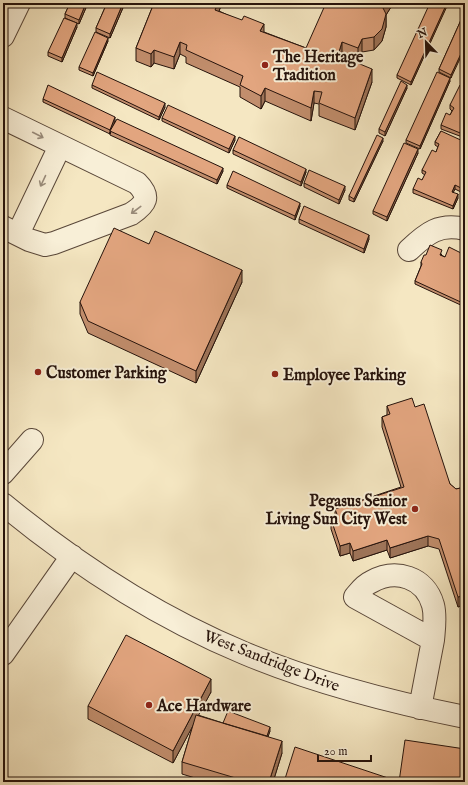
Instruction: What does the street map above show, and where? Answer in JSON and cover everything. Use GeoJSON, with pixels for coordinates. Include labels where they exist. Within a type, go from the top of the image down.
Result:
{"type":"FeatureCollection","features":[{"type":"Feature","properties":{"kind":"street"},"geometry":{"type":"LineString","coordinates":[[3,36],[19,3]]}},
{"type":"Feature","properties":{"kind":"street"},"geometry":{"type":"LineString","coordinates":[[3,118],[137,183],[146,194],[144,204],[131,214],[45,245],[29,240],[10,231],[60,146]]}},
{"type":"Feature","properties":{"kind":"street"},"geometry":{"type":"LineString","coordinates":[[409,250],[424,235],[438,229],[457,227],[465,229]]}},
{"type":"Feature","properties":{"kind":"street"},"geometry":{"type":"LineString","coordinates":[[3,473],[32,440]]}},
{"type":"Feature","properties":{"kind":"street","name":"West Sandridge Drive"},"geometry":{"type":"LineString","coordinates":[[3,504],[29,526],[119,587],[207,636],[244,653],[327,683],[370,696],[465,717]]}},
{"type":"Feature","properties":{"kind":"street"},"geometry":{"type":"LineString","coordinates":[[3,654],[72,556]]}},
{"type":"Feature","properties":{"kind":"street"},"geometry":{"type":"LineString","coordinates":[[420,708],[433,640]]}},
{"type":"Feature","properties":{"kind":"building"},"geometry":{"type":"Polygon","coordinates":[[[70,3],[86,3],[79,20],[65,14],[70,3]]]}},
{"type":"Feature","properties":{"kind":"building"},"geometry":{"type":"Polygon","coordinates":[[[107,3],[123,3],[110,34],[96,28],[107,3]]]}},
{"type":"Feature","properties":{"kind":"building","name":"The Heritage Tradition"},"geometry":{"type":"Polygon","coordinates":[[[154,3],[178,3],[186,6],[188,3],[218,3],[215,10],[242,20],[244,16],[264,24],[260,31],[306,48],[326,3],[386,3],[383,8],[386,14],[382,29],[374,37],[362,39],[358,48],[342,42],[338,55],[372,69],[355,118],[319,103],[322,92],[314,91],[311,108],[265,88],[261,96],[240,85],[243,76],[186,50],[187,45],[180,42],[174,57],[154,50],[151,54],[136,48],[154,3]]]}},
{"type":"Feature","properties":{"kind":"building"},"geometry":{"type":"Polygon","coordinates":[[[430,3],[447,3],[411,82],[397,75],[430,3]]]}},
{"type":"Feature","properties":{"kind":"building"},"geometry":{"type":"Polygon","coordinates":[[[465,11],[465,45],[451,75],[439,69],[465,11]]]}},
{"type":"Feature","properties":{"kind":"building"},"geometry":{"type":"Polygon","coordinates":[[[64,18],[77,23],[62,58],[48,52],[64,18]]]}},
{"type":"Feature","properties":{"kind":"building"},"geometry":{"type":"Polygon","coordinates":[[[95,32],[108,38],[93,73],[79,67],[95,32]]]}},
{"type":"Feature","properties":{"kind":"building"},"geometry":{"type":"Polygon","coordinates":[[[97,72],[165,103],[159,117],[92,85],[97,72]]]}},
{"type":"Feature","properties":{"kind":"building"},"geometry":{"type":"Polygon","coordinates":[[[437,72],[450,78],[420,146],[406,140],[437,72]]]}},
{"type":"Feature","properties":{"kind":"building"},"geometry":{"type":"Polygon","coordinates":[[[401,81],[407,85],[385,132],[379,129],[401,81]]]}},
{"type":"Feature","properties":{"kind":"building"},"geometry":{"type":"Polygon","coordinates":[[[465,84],[465,135],[441,125],[446,113],[450,115],[454,108],[450,105],[460,85],[464,87],[465,84]]]}},
{"type":"Feature","properties":{"kind":"building"},"geometry":{"type":"Polygon","coordinates":[[[48,85],[115,117],[110,130],[43,99],[48,85]]]}},
{"type":"Feature","properties":{"kind":"building"},"geometry":{"type":"Polygon","coordinates":[[[168,105],[235,136],[229,149],[162,118],[168,105]]]}},
{"type":"Feature","properties":{"kind":"building"},"geometry":{"type":"Polygon","coordinates":[[[117,119],[223,168],[217,180],[110,131],[117,119]]]}},
{"type":"Feature","properties":{"kind":"building"},"geometry":{"type":"Polygon","coordinates":[[[441,131],[465,142],[465,171],[462,177],[465,179],[461,188],[455,185],[452,192],[458,194],[453,206],[413,189],[418,178],[422,180],[426,172],[422,170],[432,150],[436,152],[439,144],[435,142],[441,131]]]}},
{"type":"Feature","properties":{"kind":"building"},"geometry":{"type":"Polygon","coordinates":[[[377,135],[383,138],[354,199],[349,196],[377,135]]]}},
{"type":"Feature","properties":{"kind":"building"},"geometry":{"type":"Polygon","coordinates":[[[239,137],[306,169],[301,182],[233,150],[239,137]]]}},
{"type":"Feature","properties":{"kind":"building"},"geometry":{"type":"Polygon","coordinates":[[[404,143],[418,149],[387,217],[373,211],[404,143]]]}},
{"type":"Feature","properties":{"kind":"building"},"geometry":{"type":"Polygon","coordinates":[[[309,170],[345,186],[339,200],[304,183],[309,170]]]}},
{"type":"Feature","properties":{"kind":"building"},"geometry":{"type":"Polygon","coordinates":[[[233,171],[300,203],[295,216],[227,185],[233,171]]]}},
{"type":"Feature","properties":{"kind":"building"},"geometry":{"type":"Polygon","coordinates":[[[304,206],[369,235],[364,249],[299,219],[304,206]]]}},
{"type":"Feature","properties":{"kind":"building"},"geometry":{"type":"Polygon","coordinates":[[[114,228],[149,244],[155,231],[242,270],[196,371],[88,321],[80,302],[114,228]]]}},
{"type":"Feature","properties":{"kind":"building"},"geometry":{"type":"Polygon","coordinates":[[[430,245],[442,250],[440,255],[445,257],[449,247],[465,255],[465,304],[415,281],[422,264],[421,262],[430,245]]]}},
{"type":"Feature","properties":{"kind":"building","name":"Pegasus Senior Living Sun City West"},"geometry":{"type":"Polygon","coordinates":[[[412,398],[415,407],[424,404],[450,484],[456,489],[465,487],[465,595],[458,597],[439,539],[428,536],[390,548],[387,540],[353,551],[350,543],[340,546],[331,519],[338,517],[335,509],[404,487],[382,417],[390,414],[387,406],[412,398]]]}},
{"type":"Feature","properties":{"kind":"building","name":"Ace Hardware"},"geometry":{"type":"Polygon","coordinates":[[[126,635],[211,679],[173,751],[88,706],[126,635]]]}},
{"type":"Feature","properties":{"kind":"building"},"geometry":{"type":"Polygon","coordinates":[[[228,711],[270,727],[267,736],[223,723],[228,711]]]}},
{"type":"Feature","properties":{"kind":"building"},"geometry":{"type":"Polygon","coordinates":[[[196,715],[282,741],[269,782],[249,782],[182,762],[196,715]]]}},
{"type":"Feature","properties":{"kind":"building"},"geometry":{"type":"Polygon","coordinates":[[[405,740],[465,749],[465,782],[399,782],[405,740]]]}},
{"type":"Feature","properties":{"kind":"building"},"geometry":{"type":"Polygon","coordinates":[[[295,747],[388,778],[386,782],[284,782],[295,747]]]}},
{"type":"Feature","properties":{"kind":"place","name":"The Heritage Tradition"},"geometry":{"type":"Point","coordinates":[265,65]}},
{"type":"Feature","properties":{"kind":"place","name":"Customer Parking"},"geometry":{"type":"Point","coordinates":[38,372]}},
{"type":"Feature","properties":{"kind":"place","name":"Employee Parking"},"geometry":{"type":"Point","coordinates":[275,374]}},
{"type":"Feature","properties":{"kind":"place","name":"Pegasus Senior Living Sun City West"},"geometry":{"type":"Point","coordinates":[415,509]}},
{"type":"Feature","properties":{"kind":"place","name":"Ace Hardware"},"geometry":{"type":"Point","coordinates":[149,705]}}]}
